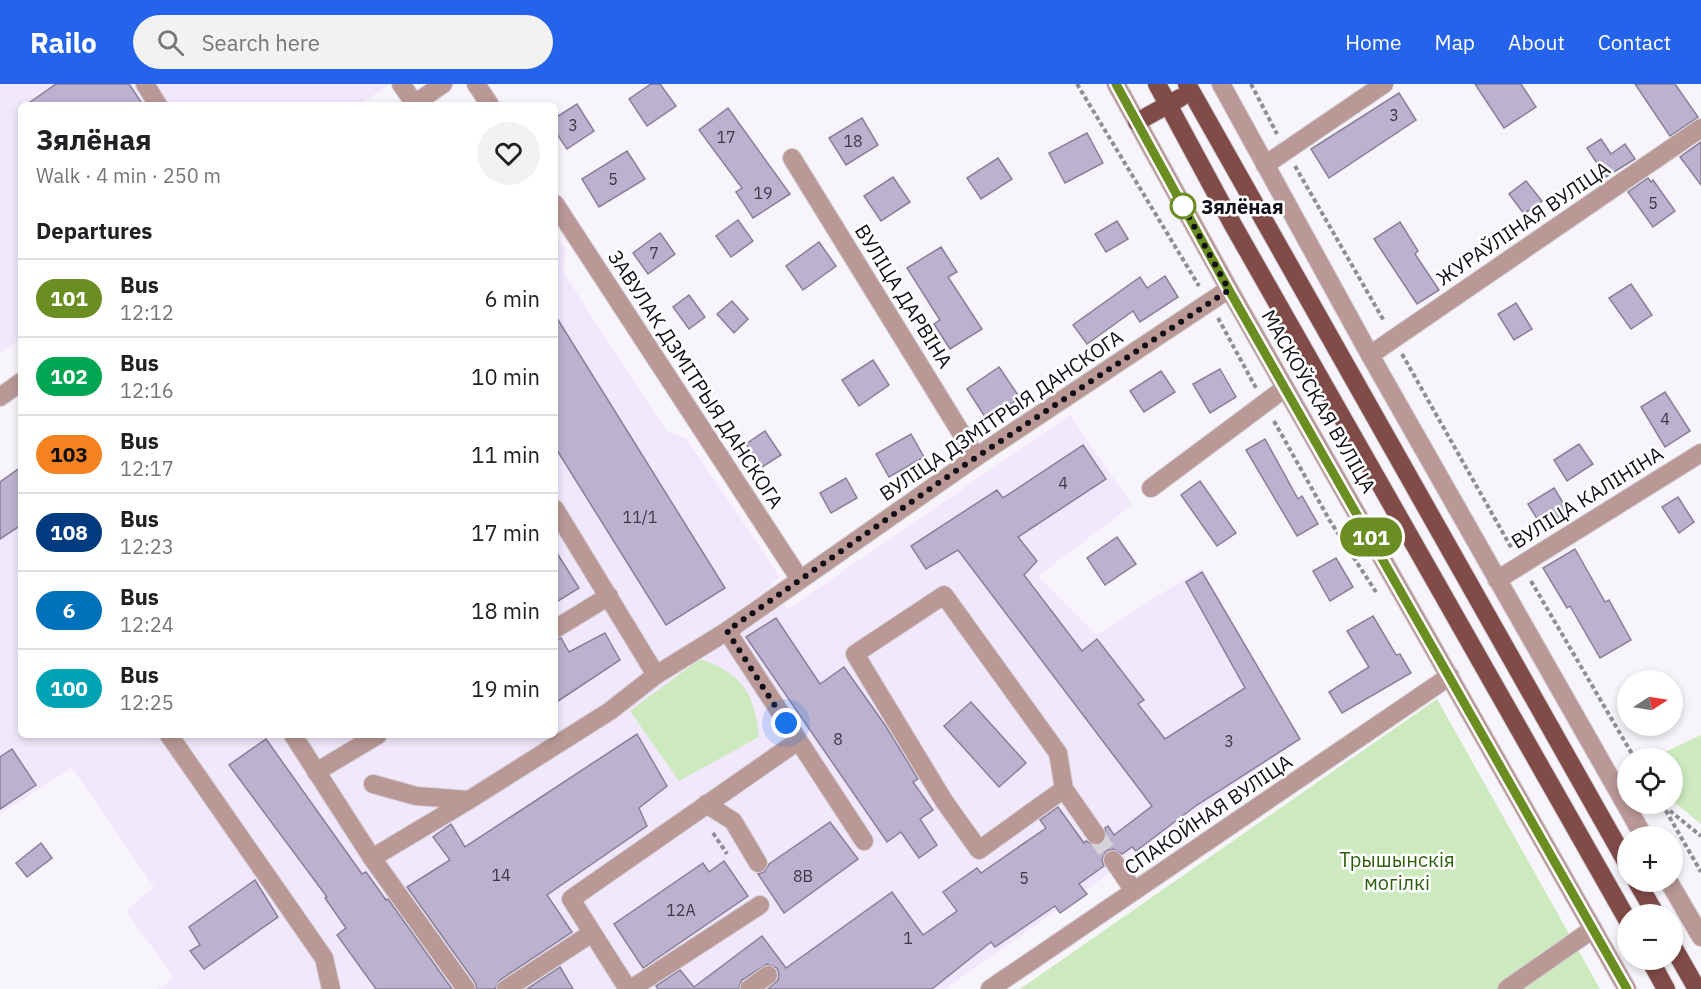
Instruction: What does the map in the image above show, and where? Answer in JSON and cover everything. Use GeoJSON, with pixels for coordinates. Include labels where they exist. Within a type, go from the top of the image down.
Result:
{"type":"FeatureCollection","features":[{"type":"Feature","properties":{"kind":"main road","name":"МАСКОЎСКАЯ ВУЛІЦА"},"geometry":{"type":"LineString","coordinates":[[1157,84],[1233,225],[1618,904]]}},
{"type":"Feature","properties":{"kind":"main road"},"geometry":{"type":"LineString","coordinates":[[1137,122],[1169,104],[1190,88]]}},
{"type":"Feature","properties":{"kind":"main road","name":"МАСКОЎСКАЯ ВУЛІЦА"},"geometry":{"type":"LineString","coordinates":[[1190,88],[1617,845]]}},
{"type":"Feature","properties":{"kind":"main road"},"geometry":{"type":"LineString","coordinates":[[1683,964],[1697,989]]}},
{"type":"Feature","properties":{"kind":"main road"},"geometry":{"type":"LineString","coordinates":[[1656,970],[1666,989]]}},
{"type":"Feature","properties":{"kind":"street"},"geometry":{"type":"LineString","coordinates":[[146,84],[156,102]]}},
{"type":"Feature","properties":{"kind":"street"},"geometry":{"type":"LineString","coordinates":[[401,84],[413,102]]}},
{"type":"Feature","properties":{"kind":"street"},"geometry":{"type":"LineString","coordinates":[[417,102],[443,84]]}},
{"type":"Feature","properties":{"kind":"street"},"geometry":{"type":"LineString","coordinates":[[476,84],[488,102]]}},
{"type":"Feature","properties":{"kind":"street","name":"МАСКОЎСКАЯ ВУЛІЦА"},"geometry":{"type":"LineString","coordinates":[[1116,84],[1229,290],[1627,989]]}},
{"type":"Feature","properties":{"kind":"street"},"geometry":{"type":"LineString","coordinates":[[1221,84],[1370,355],[1638,826]]}},
{"type":"Feature","properties":{"kind":"street"},"geometry":{"type":"LineString","coordinates":[[1265,165],[1384,84]]}},
{"type":"Feature","properties":{"kind":"street","name":"ЖУРАЎЛІНАЯ ВУЛІЦА"},"geometry":{"type":"LineString","coordinates":[[1370,355],[1701,128]]}},
{"type":"Feature","properties":{"kind":"street","name":"ВУЛІЦА ДАРВІНА"},"geometry":{"type":"LineString","coordinates":[[792,158],[976,457]]}},
{"type":"Feature","properties":{"kind":"street","name":"ЗАВУЛАК ДЗМІТРЫЯ ДАНСКОГА"},"geometry":{"type":"LineString","coordinates":[[558,209],[799,578]]}},
{"type":"Feature","properties":{"kind":"street","name":"ВУЛІЦА ДЗМІТРЫЯ ДАНСКОГА"},"geometry":{"type":"LineString","coordinates":[[372,858],[610,711],[656,675],[727,631],[799,578],[976,457],[1229,290]]}},
{"type":"Feature","properties":{"kind":"street"},"geometry":{"type":"LineString","coordinates":[[0,397],[18,384]]}},
{"type":"Feature","properties":{"kind":"street"},"geometry":{"type":"LineString","coordinates":[[1151,488],[1285,388]]}},
{"type":"Feature","properties":{"kind":"street","name":"ВУЛІЦА КАЛІНІНА"},"geometry":{"type":"LineString","coordinates":[[1497,580],[1701,453]]}},
{"type":"Feature","properties":{"kind":"street"},"geometry":{"type":"LineString","coordinates":[[558,514],[656,675]]}},
{"type":"Feature","properties":{"kind":"street"},"geometry":{"type":"LineString","coordinates":[[1064,789],[979,850],[944,801],[855,654],[944,595],[1058,753],[1064,789],[1096,835]]}},
{"type":"Feature","properties":{"kind":"street"},"geometry":{"type":"LineString","coordinates":[[558,627],[609,596]]}},
{"type":"Feature","properties":{"kind":"street"},"geometry":{"type":"LineString","coordinates":[[727,631],[864,841]]}},
{"type":"Feature","properties":{"kind":"street","name":"СПАКОЙНАЯ ВУЛІЦА"},"geometry":{"type":"LineString","coordinates":[[990,989],[1450,676]]}},
{"type":"Feature","properties":{"kind":"street"},"geometry":{"type":"LineString","coordinates":[[171,738],[324,958],[325,986]]}},
{"type":"Feature","properties":{"kind":"street"},"geometry":{"type":"LineString","coordinates":[[295,738],[372,858],[466,989]]}},
{"type":"Feature","properties":{"kind":"street"},"geometry":{"type":"LineString","coordinates":[[316,772],[373,738]]}},
{"type":"Feature","properties":{"kind":"street"},"geometry":{"type":"LineString","coordinates":[[760,905],[629,989],[571,899],[798,741]]}},
{"type":"Feature","properties":{"kind":"street"},"geometry":{"type":"LineString","coordinates":[[373,784],[416,796],[469,800]]}},
{"type":"Feature","properties":{"kind":"street"},"geometry":{"type":"LineString","coordinates":[[706,804],[733,821],[758,863]]}},
{"type":"Feature","properties":{"kind":"street"},"geometry":{"type":"LineString","coordinates":[[1113,860],[1134,891]]}},
{"type":"Feature","properties":{"kind":"street"},"geometry":{"type":"LineString","coordinates":[[1675,892],[1701,937]]}},
{"type":"Feature","properties":{"kind":"street"},"geometry":{"type":"LineString","coordinates":[[1507,989],[1593,929]]}},
{"type":"Feature","properties":{"kind":"street"},"geometry":{"type":"LineString","coordinates":[[506,989],[592,933]]}},
{"type":"Feature","properties":{"kind":"street"},"geometry":{"type":"LineString","coordinates":[[749,989],[768,975]]}},
{"type":"Feature","properties":{"kind":"path"},"geometry":{"type":"LineString","coordinates":[[1251,84],[1286,151],[1433,406]]}},
{"type":"Feature","properties":{"kind":"path"},"geometry":{"type":"LineString","coordinates":[[1701,836],[1662,804],[1701,872]]}},
{"type":"Feature","properties":{"kind":"shaded area"},"geometry":{"type":"Polygon","coordinates":[[[0,84],[390,84],[363,102],[18,102],[18,341],[0,353],[0,84]]]}},
{"type":"Feature","properties":{"kind":"shaded area"},"geometry":{"type":"Polygon","coordinates":[[[558,239],[566,251],[563,272],[667,432],[686,438],[780,577],[771,584],[788,609],[1070,415],[1132,505],[1038,576],[1096,635],[1202,568],[1300,739],[945,989],[158,989],[174,978],[126,911],[154,887],[72,768],[0,814],[0,482],[18,469],[18,738],[558,738],[558,239]]]}},
{"type":"Feature","properties":{"kind":"green space"},"geometry":{"type":"Polygon","coordinates":[[[700,659],[727,671],[744,687],[754,708],[759,737],[679,781],[630,711],[700,659]]]}},
{"type":"Feature","properties":{"kind":"green space","name":"Трышынскія могілкі"},"geometry":{"type":"Polygon","coordinates":[[[1437,699],[1600,989],[1020,989],[1437,699]]]}},
{"type":"Feature","properties":{"kind":"green space"},"geometry":{"type":"Polygon","coordinates":[[[1701,735],[1701,824],[1683,809],[1683,748],[1673,748],[1701,735]]]}},
{"type":"Feature","properties":{"kind":"building"},"geometry":{"type":"Polygon","coordinates":[[[56,84],[129,84],[141,102],[30,102],[56,84]]]}},
{"type":"Feature","properties":{"kind":"building"},"geometry":{"type":"Polygon","coordinates":[[[651,84],[660,84],[676,106],[647,126],[629,99],[651,84]]]}},
{"type":"Feature","properties":{"kind":"building"},"geometry":{"type":"Polygon","coordinates":[[[1475,84],[1521,84],[1536,107],[1504,128],[1475,84]]]}},
{"type":"Feature","properties":{"kind":"building"},"geometry":{"type":"Polygon","coordinates":[[[1635,84],[1675,84],[1698,117],[1670,136],[1635,84]]]}},
{"type":"Feature","properties":{"kind":"building"},"geometry":{"type":"Polygon","coordinates":[[[1399,93],[1416,120],[1329,178],[1311,149],[1399,93]]]}},
{"type":"Feature","properties":{"kind":"building"},"geometry":{"type":"Polygon","coordinates":[[[577,104],[594,131],[567,149],[558,136],[558,116],[577,104]]]}},
{"type":"Feature","properties":{"kind":"building"},"geometry":{"type":"Polygon","coordinates":[[[728,108],[790,194],[753,218],[736,192],[742,188],[699,130],[728,108]]]}},
{"type":"Feature","properties":{"kind":"building"},"geometry":{"type":"Polygon","coordinates":[[[862,118],[878,145],[846,165],[829,138],[862,118]]]}},
{"type":"Feature","properties":{"kind":"building"},"geometry":{"type":"Polygon","coordinates":[[[1087,133],[1103,163],[1065,183],[1049,153],[1087,133]]]}},
{"type":"Feature","properties":{"kind":"building"},"geometry":{"type":"Polygon","coordinates":[[[1601,139],[1611,154],[1625,144],[1635,159],[1606,177],[1587,148],[1601,139]]]}},
{"type":"Feature","properties":{"kind":"building"},"geometry":{"type":"Polygon","coordinates":[[[1701,142],[1701,185],[1680,157],[1701,142]]]}},
{"type":"Feature","properties":{"kind":"building"},"geometry":{"type":"Polygon","coordinates":[[[627,151],[645,179],[599,207],[582,179],[627,151]]]}},
{"type":"Feature","properties":{"kind":"building"},"geometry":{"type":"Polygon","coordinates":[[[998,158],[1012,179],[981,199],[967,178],[998,158]]]}},
{"type":"Feature","properties":{"kind":"building"},"geometry":{"type":"Polygon","coordinates":[[[893,177],[910,202],[881,221],[864,196],[893,177]]]}},
{"type":"Feature","properties":{"kind":"building"},"geometry":{"type":"Polygon","coordinates":[[[1648,178],[1651,182],[1653,180],[1675,211],[1653,227],[1628,192],[1648,178]]]}},
{"type":"Feature","properties":{"kind":"building"},"geometry":{"type":"Polygon","coordinates":[[[1526,181],[1542,201],[1524,214],[1509,194],[1526,181]]]}},
{"type":"Feature","properties":{"kind":"building"},"geometry":{"type":"Polygon","coordinates":[[[738,220],[753,241],[731,257],[716,236],[738,220]]]}},
{"type":"Feature","properties":{"kind":"building"},"geometry":{"type":"Polygon","coordinates":[[[1117,221],[1128,239],[1106,252],[1095,234],[1117,221]]]}},
{"type":"Feature","properties":{"kind":"building"},"geometry":{"type":"Polygon","coordinates":[[[1400,222],[1418,251],[1415,254],[1439,290],[1417,304],[1374,239],[1400,222]]]}},
{"type":"Feature","properties":{"kind":"building"},"geometry":{"type":"Polygon","coordinates":[[[660,233],[675,254],[648,274],[633,253],[660,233]]]}},
{"type":"Feature","properties":{"kind":"building"},"geometry":{"type":"Polygon","coordinates":[[[819,242],[836,266],[803,290],[786,266],[819,242]]]}},
{"type":"Feature","properties":{"kind":"building"},"geometry":{"type":"Polygon","coordinates":[[[941,247],[957,272],[948,277],[982,329],[950,349],[934,324],[940,320],[907,268],[941,247]]]}},
{"type":"Feature","properties":{"kind":"building"},"geometry":{"type":"Polygon","coordinates":[[[1165,276],[1178,297],[1140,322],[1133,311],[1087,344],[1073,325],[1140,277],[1147,288],[1165,276]]]}},
{"type":"Feature","properties":{"kind":"building"},"geometry":{"type":"Polygon","coordinates":[[[1631,284],[1652,315],[1631,329],[1609,298],[1631,284]]]}},
{"type":"Feature","properties":{"kind":"building"},"geometry":{"type":"Polygon","coordinates":[[[689,295],[705,317],[689,329],[673,307],[689,295]]]}},
{"type":"Feature","properties":{"kind":"building"},"geometry":{"type":"Polygon","coordinates":[[[732,301],[748,319],[734,333],[717,314],[732,301]]]}},
{"type":"Feature","properties":{"kind":"building"},"geometry":{"type":"Polygon","coordinates":[[[1516,303],[1532,329],[1514,340],[1498,314],[1516,303]]]}},
{"type":"Feature","properties":{"kind":"building"},"geometry":{"type":"Polygon","coordinates":[[[558,320],[725,588],[666,625],[558,452],[558,320]]]}},
{"type":"Feature","properties":{"kind":"building"},"geometry":{"type":"Polygon","coordinates":[[[873,360],[889,385],[859,406],[842,380],[873,360]]]}},
{"type":"Feature","properties":{"kind":"building"},"geometry":{"type":"Polygon","coordinates":[[[999,367],[1020,398],[987,420],[967,389],[999,367]]]}},
{"type":"Feature","properties":{"kind":"building"},"geometry":{"type":"Polygon","coordinates":[[[1220,369],[1236,397],[1210,413],[1193,384],[1220,369]]]}},
{"type":"Feature","properties":{"kind":"building"},"geometry":{"type":"Polygon","coordinates":[[[1161,371],[1175,392],[1144,412],[1130,391],[1161,371]]]}},
{"type":"Feature","properties":{"kind":"building"},"geometry":{"type":"Polygon","coordinates":[[[1665,392],[1690,431],[1665,447],[1641,407],[1665,392]]]}},
{"type":"Feature","properties":{"kind":"building"},"geometry":{"type":"Polygon","coordinates":[[[765,431],[781,455],[762,467],[746,444],[765,431]]]}},
{"type":"Feature","properties":{"kind":"building"},"geometry":{"type":"Polygon","coordinates":[[[911,434],[924,457],[889,477],[876,454],[911,434]]]}},
{"type":"Feature","properties":{"kind":"building"},"geometry":{"type":"Polygon","coordinates":[[[1265,439],[1298,499],[1302,496],[1318,524],[1297,536],[1246,450],[1265,439]]]}},
{"type":"Feature","properties":{"kind":"building"},"geometry":{"type":"Polygon","coordinates":[[[1579,444],[1593,464],[1567,481],[1554,460],[1579,444]]]}},
{"type":"Feature","properties":{"kind":"building"},"geometry":{"type":"Polygon","coordinates":[[[1083,445],[1106,479],[1018,537],[1037,561],[1024,575],[1082,651],[1097,639],[1144,700],[1138,704],[1165,739],[1245,688],[1186,582],[1202,572],[1300,739],[1197,805],[1136,851],[1132,847],[1122,854],[1113,849],[1106,851],[1102,860],[1104,866],[1079,884],[1087,894],[1060,913],[1055,906],[995,947],[991,942],[932,989],[768,989],[778,980],[779,974],[777,968],[767,964],[742,980],[738,989],[658,989],[656,986],[680,970],[694,987],[762,936],[786,968],[892,892],[923,935],[957,911],[943,892],[977,868],[981,873],[1046,828],[1040,820],[1058,807],[1084,843],[1086,841],[1096,846],[1106,840],[1105,828],[1108,826],[1114,835],[1152,806],[958,550],[926,569],[911,546],[997,490],[1003,498],[1083,445]]]}},
{"type":"Feature","properties":{"kind":"building"},"geometry":{"type":"Polygon","coordinates":[[[18,469],[18,527],[0,539],[0,482],[18,469]]]}},
{"type":"Feature","properties":{"kind":"building"},"geometry":{"type":"Polygon","coordinates":[[[846,478],[857,498],[831,513],[820,493],[846,478]]]}},
{"type":"Feature","properties":{"kind":"building"},"geometry":{"type":"Polygon","coordinates":[[[1200,481],[1236,533],[1217,546],[1181,495],[1200,481]]]}},
{"type":"Feature","properties":{"kind":"building"},"geometry":{"type":"Polygon","coordinates":[[[1554,488],[1568,511],[1542,527],[1528,504],[1554,488]]]}},
{"type":"Feature","properties":{"kind":"building"},"geometry":{"type":"Polygon","coordinates":[[[1678,497],[1694,522],[1679,533],[1662,507],[1678,497]]]}},
{"type":"Feature","properties":{"kind":"building"},"geometry":{"type":"Polygon","coordinates":[[[1117,537],[1136,564],[1105,585],[1087,558],[1117,537]]]}},
{"type":"Feature","properties":{"kind":"building"},"geometry":{"type":"Polygon","coordinates":[[[1575,549],[1605,602],[1609,600],[1631,640],[1600,658],[1570,606],[1567,608],[1543,568],[1575,549]]]}},
{"type":"Feature","properties":{"kind":"building"},"geometry":{"type":"Polygon","coordinates":[[[558,555],[579,588],[558,601],[558,555]]]}},
{"type":"Feature","properties":{"kind":"building"},"geometry":{"type":"Polygon","coordinates":[[[1336,558],[1353,587],[1330,601],[1313,571],[1336,558]]]}},
{"type":"Feature","properties":{"kind":"building"},"geometry":{"type":"Polygon","coordinates":[[[1373,616],[1396,655],[1400,654],[1411,673],[1342,713],[1329,692],[1369,667],[1347,631],[1373,616]]]}},
{"type":"Feature","properties":{"kind":"building"},"geometry":{"type":"Polygon","coordinates":[[[776,618],[820,684],[844,667],[885,725],[918,779],[913,782],[933,810],[920,819],[937,845],[919,858],[901,832],[887,842],[746,637],[776,618]]]}},
{"type":"Feature","properties":{"kind":"building"},"geometry":{"type":"Polygon","coordinates":[[[605,633],[620,660],[558,701],[558,639],[561,638],[569,652],[605,633]]]}},
{"type":"Feature","properties":{"kind":"building"},"geometry":{"type":"Polygon","coordinates":[[[971,702],[1026,763],[999,787],[944,726],[971,702]]]}},
{"type":"Feature","properties":{"kind":"building"},"geometry":{"type":"Polygon","coordinates":[[[637,734],[667,786],[639,808],[647,826],[547,895],[572,932],[500,980],[495,989],[477,989],[475,982],[407,887],[450,860],[433,837],[451,824],[465,847],[637,734]]]}},
{"type":"Feature","properties":{"kind":"building"},"geometry":{"type":"Polygon","coordinates":[[[266,739],[362,874],[366,872],[386,900],[388,899],[452,989],[376,989],[337,935],[346,928],[325,898],[327,897],[229,765],[266,739]]]}},
{"type":"Feature","properties":{"kind":"building"},"geometry":{"type":"Polygon","coordinates":[[[12,749],[36,785],[0,809],[0,757],[12,749]]]}},
{"type":"Feature","properties":{"kind":"building"},"geometry":{"type":"Polygon","coordinates":[[[830,822],[858,859],[784,913],[758,874],[764,872],[769,864],[830,822]]]}},
{"type":"Feature","properties":{"kind":"building"},"geometry":{"type":"Polygon","coordinates":[[[41,843],[52,858],[27,877],[16,863],[41,843]]]}},
{"type":"Feature","properties":{"kind":"building"},"geometry":{"type":"Polygon","coordinates":[[[724,861],[748,896],[643,968],[614,924],[703,863],[709,872],[724,861]]]}},
{"type":"Feature","properties":{"kind":"building"},"geometry":{"type":"Polygon","coordinates":[[[255,880],[278,917],[204,969],[190,951],[200,945],[189,927],[255,880]]]}},
{"type":"Feature","properties":{"kind":"building"},"geometry":{"type":"Polygon","coordinates":[[[560,967],[573,989],[527,989],[560,967]]]}},
{"type":"Feature","properties":{"kind":"tunnel"},"geometry":{"type":"LineString","coordinates":[[1096,835],[1113,860]]}},
{"type":"Feature","properties":{"kind":"bus line","name":"101"},"geometry":{"type":"LineString","coordinates":[[1116,84],[1229,290],[1627,989]]}},
{"type":"Feature","properties":{"kind":"place","name":"Зялёная"},"geometry":{"type":"Point","coordinates":[1183,206]}},
{"type":"Feature","properties":{"kind":"route"},"geometry":{"type":"LineString","coordinates":[[786,723],[727,631],[799,578],[957,470],[1229,290],[1183,206]]}}]}
